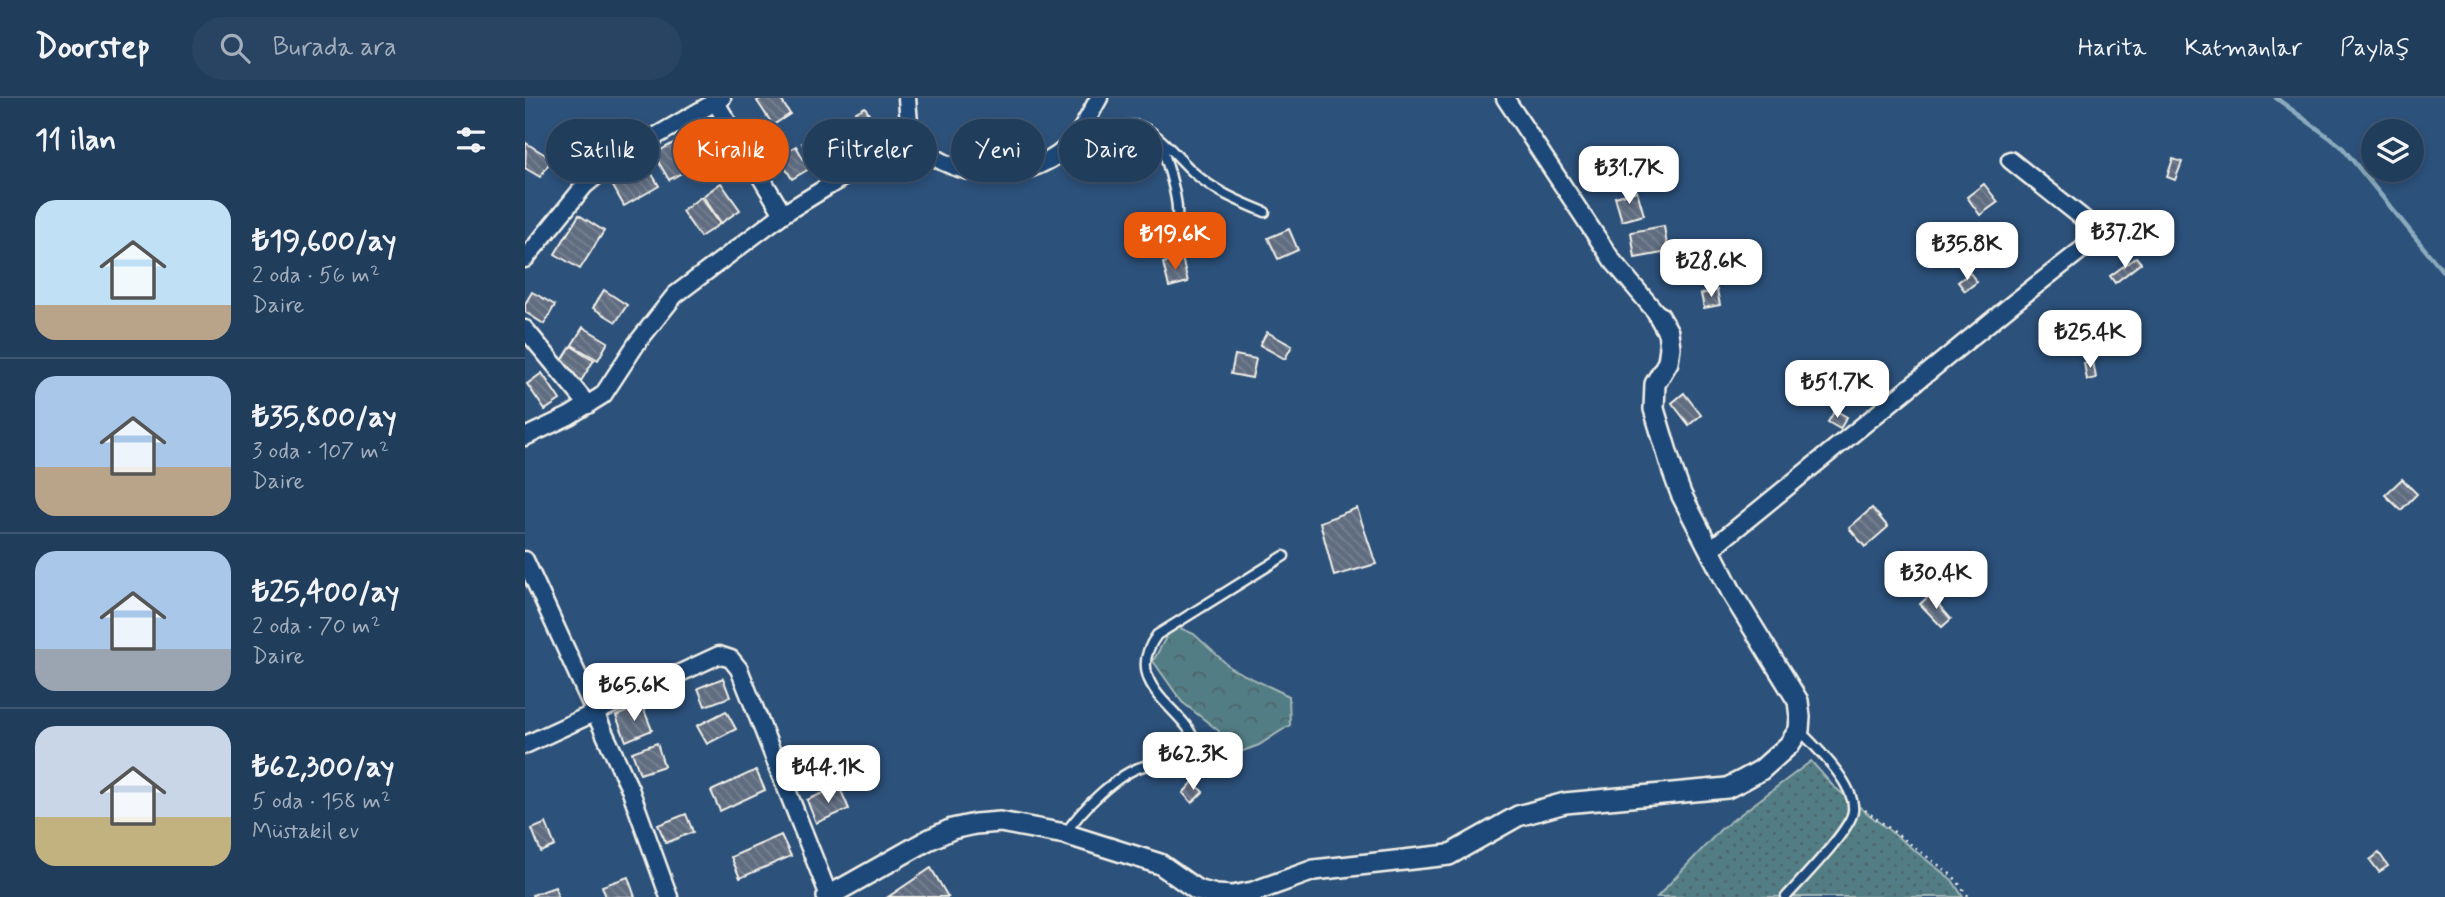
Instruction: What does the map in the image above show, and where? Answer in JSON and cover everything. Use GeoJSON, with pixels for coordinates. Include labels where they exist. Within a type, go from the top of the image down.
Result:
{"type":"FeatureCollection","features":[{"type":"Feature","properties":{"kind":"street"},"geometry":{"type":"LineString","coordinates":[[907,98],[909,119]]}},
{"type":"Feature","properties":{"kind":"street"},"geometry":{"type":"LineString","coordinates":[[1087,119],[1099,98]]}},
{"type":"Feature","properties":{"kind":"street"},"geometry":{"type":"LineString","coordinates":[[525,745],[719,655],[731,659],[739,669],[828,896],[952,829],[1000,822],[1065,834],[1160,864],[1197,890],[1232,896],[1253,892],[1314,870],[1449,855],[1518,817],[1542,808],[1565,803],[1727,788],[1761,770],[1775,759],[1799,730],[1798,701],[1733,594],[1681,494],[1654,409],[1655,384],[1668,362],[1668,332],[1659,316],[1612,260],[1505,98]]}},
{"type":"Feature","properties":{"kind":"street"},"geometry":{"type":"LineString","coordinates":[[525,259],[585,185],[618,158],[717,99],[783,214]]}},
{"type":"Feature","properties":{"kind":"street"},"geometry":{"type":"LineString","coordinates":[[937,157],[969,173],[1003,174],[1028,168],[1059,153]]}},
{"type":"Feature","properties":{"kind":"street"},"geometry":{"type":"LineString","coordinates":[[1711,549],[2085,247],[2090,231],[2084,219],[2010,160]]}},
{"type":"Feature","properties":{"kind":"street"},"geometry":{"type":"LineString","coordinates":[[525,437],[603,395],[637,343],[675,295],[783,214],[835,182]]}},
{"type":"Feature","properties":{"kind":"street"},"geometry":{"type":"LineString","coordinates":[[525,330],[588,405]]}},
{"type":"Feature","properties":{"kind":"street"},"geometry":{"type":"LineString","coordinates":[[525,561],[640,815],[669,897]]}},
{"type":"Feature","properties":{"kind":"lane"},"geometry":{"type":"LineString","coordinates":[[1162,143],[1214,189],[1265,212]]}},
{"type":"Feature","properties":{"kind":"lane"},"geometry":{"type":"LineString","coordinates":[[1162,147],[1178,220],[1175,235],[1168,247]]}},
{"type":"Feature","properties":{"kind":"lane"},"geometry":{"type":"LineString","coordinates":[[1065,834],[1072,823],[1122,776],[1141,766],[1183,757],[1194,746],[1191,731],[1156,693],[1149,678],[1149,652],[1157,635],[1284,556]]}},
{"type":"Feature","properties":{"kind":"lane"},"geometry":{"type":"LineString","coordinates":[[1790,896],[1848,825],[1852,818],[1853,802],[1848,789],[1831,766],[1799,730]]}},
{"type":"Feature","properties":{"kind":"path"},"geometry":{"type":"LineString","coordinates":[[1853,802],[1953,876],[1969,897]]}},
{"type":"Feature","properties":{"kind":"green space"},"geometry":{"type":"Polygon","coordinates":[[[1173,625],[1194,634],[1232,669],[1289,696],[1290,725],[1259,745],[1221,759],[1219,731],[1182,702],[1153,661],[1173,625]]]}},
{"type":"Feature","properties":{"kind":"green space"},"geometry":{"type":"Polygon","coordinates":[[[1811,761],[1833,786],[1952,880],[1963,897],[1657,897],[1721,829],[1811,761]]]}},
{"type":"Feature","properties":{"kind":"building"},"geometry":{"type":"Polygon","coordinates":[[[761,98],[780,98],[790,114],[782,119],[769,119],[757,101],[761,98]]]}},
{"type":"Feature","properties":{"kind":"building"},"geometry":{"type":"Polygon","coordinates":[[[865,107],[871,119],[844,119],[865,107]]]}},
{"type":"Feature","properties":{"kind":"building"},"geometry":{"type":"Polygon","coordinates":[[[526,143],[546,155],[546,168],[540,177],[525,168],[526,143]]]}},
{"type":"Feature","properties":{"kind":"building"},"geometry":{"type":"Polygon","coordinates":[[[673,143],[673,178],[669,180],[659,163],[659,151],[673,143]]]}},
{"type":"Feature","properties":{"kind":"building"},"geometry":{"type":"Polygon","coordinates":[[[796,146],[803,158],[803,173],[792,179],[789,174],[789,150],[796,146]]]}},
{"type":"Feature","properties":{"kind":"building"},"geometry":{"type":"Polygon","coordinates":[[[2173,159],[2182,162],[2175,180],[2167,177],[2173,159]]]}},
{"type":"Feature","properties":{"kind":"building"},"geometry":{"type":"Polygon","coordinates":[[[611,182],[657,182],[659,186],[624,206],[611,182]]]}},
{"type":"Feature","properties":{"kind":"building"},"geometry":{"type":"Polygon","coordinates":[[[721,183],[740,210],[721,223],[703,196],[721,183]]]}},
{"type":"Feature","properties":{"kind":"building"},"geometry":{"type":"Polygon","coordinates":[[[1984,184],[1998,202],[1980,215],[1967,197],[1984,184]]]}},
{"type":"Feature","properties":{"kind":"building"},"geometry":{"type":"Polygon","coordinates":[[[1637,191],[1644,215],[1622,221],[1615,197],[1637,191]]]}},
{"type":"Feature","properties":{"kind":"building"},"geometry":{"type":"Polygon","coordinates":[[[701,197],[720,224],[700,237],[682,211],[701,197]]]}},
{"type":"Feature","properties":{"kind":"building"},"geometry":{"type":"Polygon","coordinates":[[[579,215],[604,231],[580,269],[555,254],[579,215]]]}},
{"type":"Feature","properties":{"kind":"building"},"geometry":{"type":"Polygon","coordinates":[[[1664,226],[1668,252],[1635,258],[1631,232],[1664,226]]]}},
{"type":"Feature","properties":{"kind":"building"},"geometry":{"type":"Polygon","coordinates":[[[1289,229],[1298,250],[1278,259],[1268,238],[1289,229]]]}},
{"type":"Feature","properties":{"kind":"building"},"geometry":{"type":"Polygon","coordinates":[[[2136,257],[2141,263],[2115,283],[2110,276],[2136,257]]]}},
{"type":"Feature","properties":{"kind":"building"},"geometry":{"type":"Polygon","coordinates":[[[1182,258],[1188,282],[1169,287],[1163,263],[1182,258]]]}},
{"type":"Feature","properties":{"kind":"building"},"geometry":{"type":"Polygon","coordinates":[[[1970,273],[1977,282],[1965,291],[1958,282],[1970,273]]]}},
{"type":"Feature","properties":{"kind":"building"},"geometry":{"type":"Polygon","coordinates":[[[604,290],[627,305],[616,322],[593,308],[604,290]]]}},
{"type":"Feature","properties":{"kind":"building"},"geometry":{"type":"Polygon","coordinates":[[[1717,290],[1720,305],[1704,308],[1701,294],[1717,290]]]}},
{"type":"Feature","properties":{"kind":"building"},"geometry":{"type":"Polygon","coordinates":[[[532,292],[555,305],[544,324],[525,312],[525,304],[532,292]]]}},
{"type":"Feature","properties":{"kind":"building"},"geometry":{"type":"Polygon","coordinates":[[[583,327],[608,342],[598,360],[572,345],[583,327]]]}},
{"type":"Feature","properties":{"kind":"building"},"geometry":{"type":"Polygon","coordinates":[[[1267,332],[1292,346],[1285,359],[1260,345],[1267,332]]]}},
{"type":"Feature","properties":{"kind":"building"},"geometry":{"type":"Polygon","coordinates":[[[571,346],[594,360],[581,381],[569,374],[572,370],[560,364],[571,346]]]}},
{"type":"Feature","properties":{"kind":"building"},"geometry":{"type":"Polygon","coordinates":[[[1235,355],[1256,359],[1252,378],[1231,374],[1235,355]]]}},
{"type":"Feature","properties":{"kind":"building"},"geometry":{"type":"Polygon","coordinates":[[[2093,361],[2096,378],[2087,380],[2084,363],[2093,361]]]}},
{"type":"Feature","properties":{"kind":"building"},"geometry":{"type":"Polygon","coordinates":[[[542,373],[560,400],[545,410],[527,384],[542,373]]]}},
{"type":"Feature","properties":{"kind":"building"},"geometry":{"type":"Polygon","coordinates":[[[1684,393],[1701,415],[1689,425],[1672,403],[1684,393]]]}},
{"type":"Feature","properties":{"kind":"building"},"geometry":{"type":"Polygon","coordinates":[[[1835,410],[1847,417],[1840,429],[1828,422],[1835,410]]]}},
{"type":"Feature","properties":{"kind":"building"},"geometry":{"type":"Polygon","coordinates":[[[2402,479],[2417,494],[2401,510],[2385,495],[2402,479]]]}},
{"type":"Feature","properties":{"kind":"building"},"geometry":{"type":"Polygon","coordinates":[[[1357,508],[1376,564],[1334,576],[1320,522],[1357,508]]]}},
{"type":"Feature","properties":{"kind":"building"},"geometry":{"type":"Polygon","coordinates":[[[1872,508],[1888,527],[1865,547],[1849,528],[1872,508]]]}},
{"type":"Feature","properties":{"kind":"building"},"geometry":{"type":"Polygon","coordinates":[[[1930,595],[1951,619],[1942,627],[1920,604],[1930,595]]]}},
{"type":"Feature","properties":{"kind":"building"},"geometry":{"type":"Polygon","coordinates":[[[723,678],[730,697],[705,706],[698,688],[723,678]]]}},
{"type":"Feature","properties":{"kind":"building"},"geometry":{"type":"Polygon","coordinates":[[[642,705],[652,730],[626,741],[616,716],[642,705]]]}},
{"type":"Feature","properties":{"kind":"building"},"geometry":{"type":"Polygon","coordinates":[[[726,711],[736,729],[707,744],[697,726],[726,711]]]}},
{"type":"Feature","properties":{"kind":"building"},"geometry":{"type":"Polygon","coordinates":[[[657,743],[664,766],[640,774],[632,752],[657,743]]]}},
{"type":"Feature","properties":{"kind":"building"},"geometry":{"type":"Polygon","coordinates":[[[756,770],[765,790],[720,811],[711,791],[756,770]]]}},
{"type":"Feature","properties":{"kind":"building"},"geometry":{"type":"Polygon","coordinates":[[[1193,782],[1203,792],[1192,803],[1183,793],[1193,782]]]}},
{"type":"Feature","properties":{"kind":"building"},"geometry":{"type":"Polygon","coordinates":[[[839,786],[849,809],[816,823],[807,800],[839,786]]]}},
{"type":"Feature","properties":{"kind":"building"},"geometry":{"type":"Polygon","coordinates":[[[686,814],[693,832],[666,843],[658,825],[686,814]]]}},
{"type":"Feature","properties":{"kind":"building"},"geometry":{"type":"Polygon","coordinates":[[[546,823],[555,846],[541,852],[532,829],[546,823]]]}},
{"type":"Feature","properties":{"kind":"building"},"geometry":{"type":"Polygon","coordinates":[[[781,835],[791,856],[740,878],[731,857],[781,835]]]}},
{"type":"Feature","properties":{"kind":"building"},"geometry":{"type":"Polygon","coordinates":[[[2379,853],[2388,866],[2379,872],[2370,860],[2379,853]]]}},
{"type":"Feature","properties":{"kind":"building"},"geometry":{"type":"Polygon","coordinates":[[[931,868],[948,897],[888,897],[931,868]]]}},
{"type":"Feature","properties":{"kind":"building"},"geometry":{"type":"Polygon","coordinates":[[[628,877],[635,897],[606,897],[602,886],[628,877]]]}},
{"type":"Feature","properties":{"kind":"building"},"geometry":{"type":"Polygon","coordinates":[[[555,887],[558,897],[532,895],[555,887]]]}},
{"type":"Feature","properties":{"kind":"waterway"},"geometry":{"type":"LineString","coordinates":[[2276,98],[2341,146],[2445,274]]}}]}
